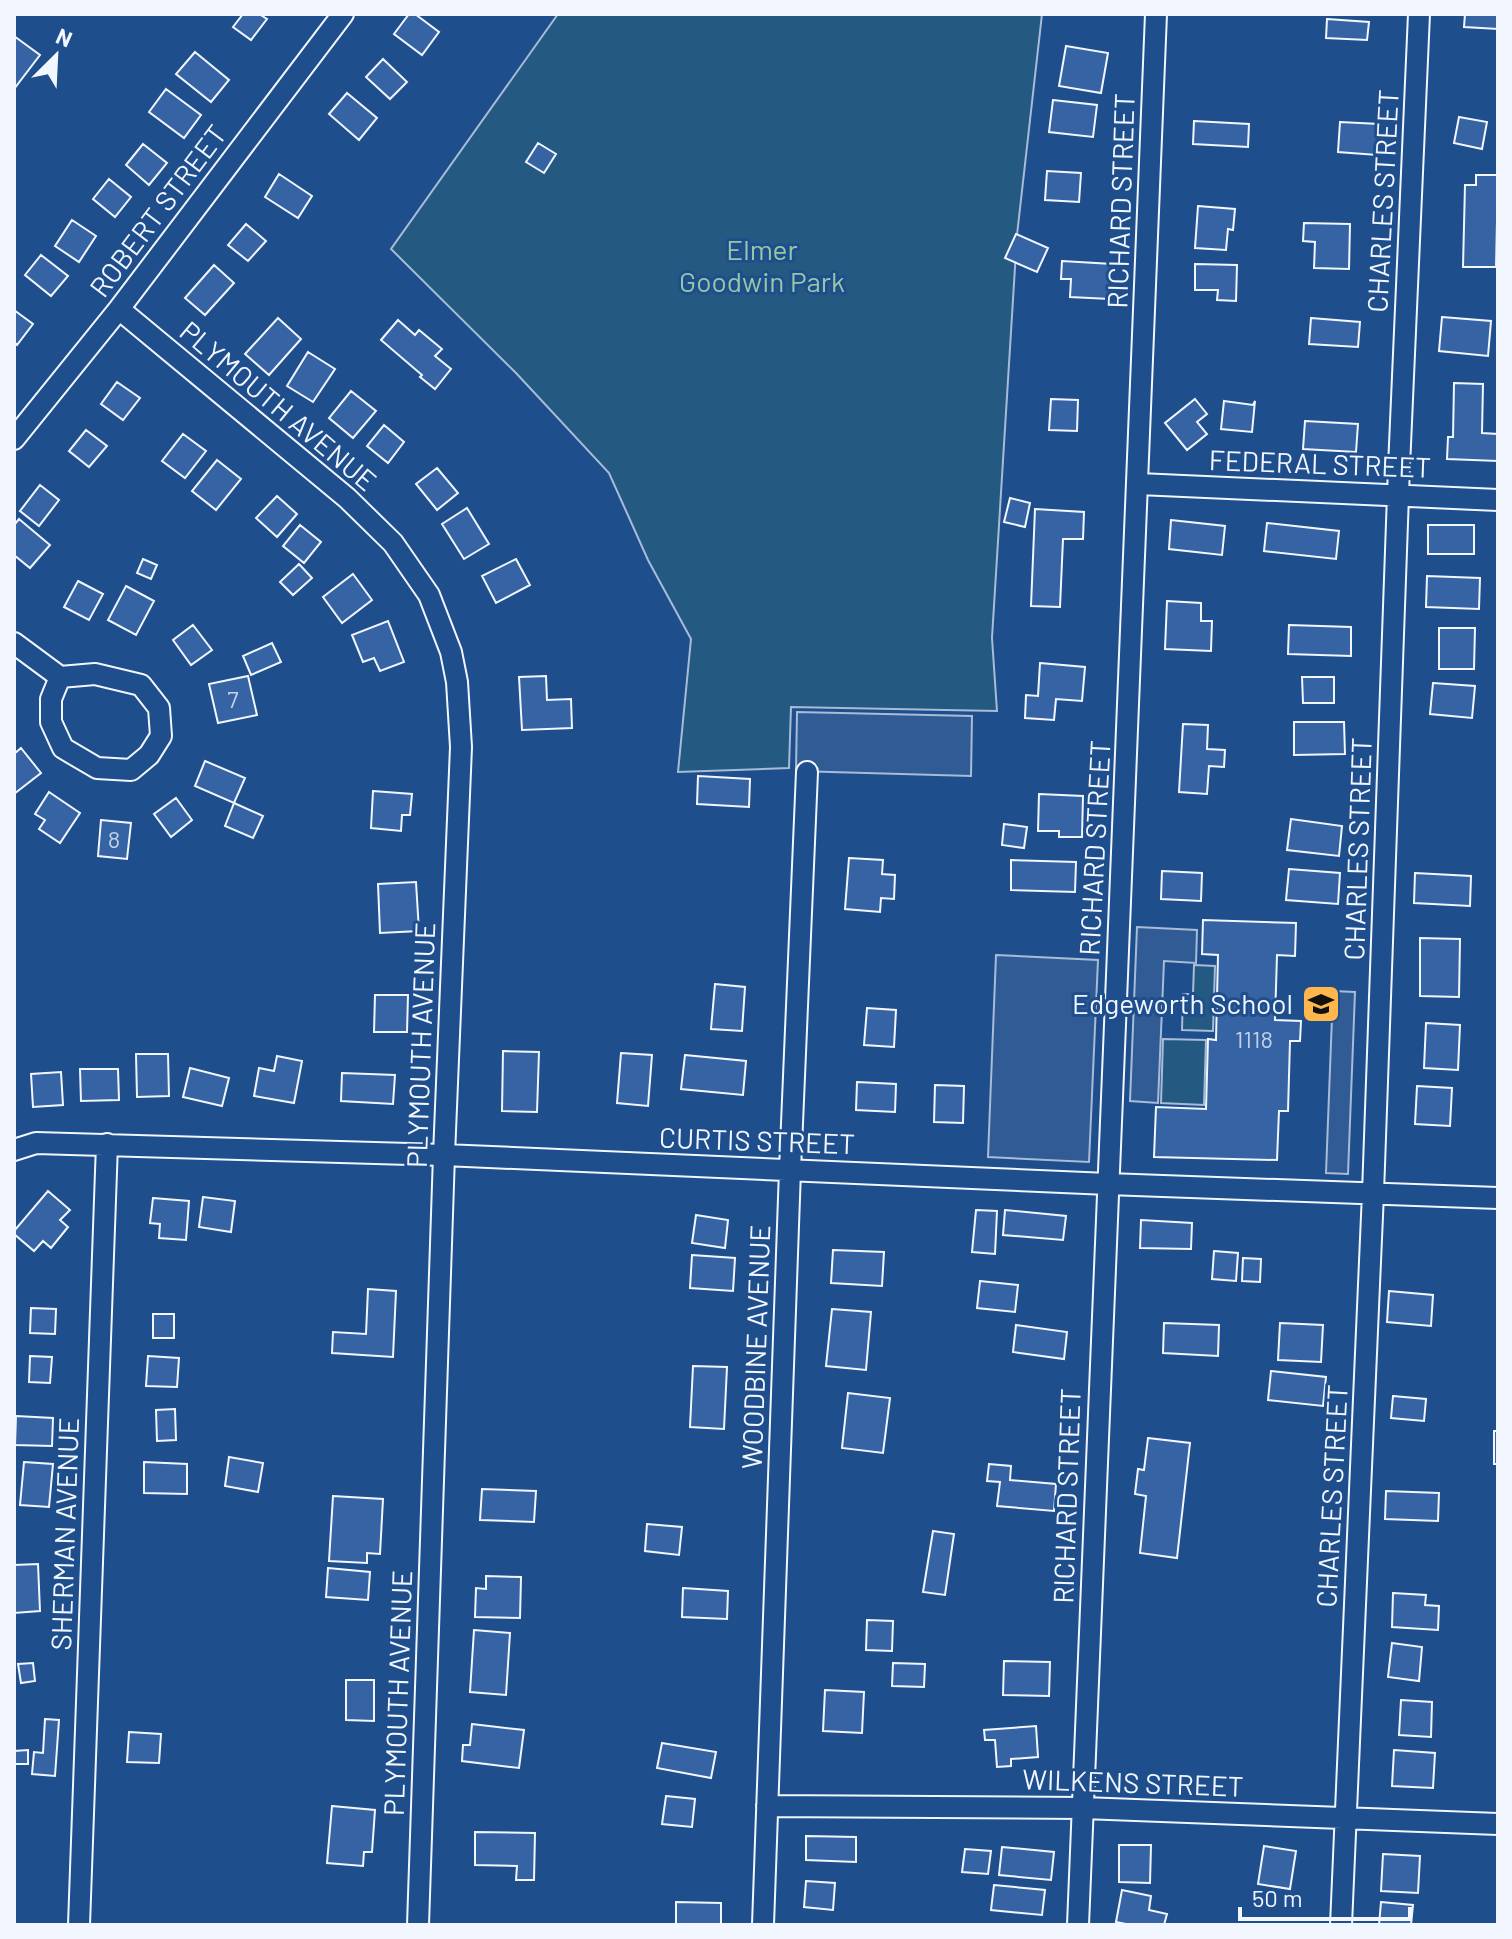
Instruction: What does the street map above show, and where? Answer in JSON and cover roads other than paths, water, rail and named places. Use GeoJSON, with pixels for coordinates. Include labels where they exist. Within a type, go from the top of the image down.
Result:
{"type":"FeatureCollection","features":[{"type":"Feature","properties":{"kind":"street","name":"ROBERT STREET"},"geometry":{"type":"LineString","coordinates":[[14,439],[119,309],[343,14]]}},
{"type":"Feature","properties":{"kind":"street","name":"RICHARD STREET"},"geometry":{"type":"LineString","coordinates":[[1078,1925],[1156,14]]}},
{"type":"Feature","properties":{"kind":"street","name":"CHARLES STREET"},"geometry":{"type":"LineString","coordinates":[[1341,1925],[1419,14]]}},
{"type":"Feature","properties":{"kind":"street","name":"PLYMOUTH AVENUE"},"geometry":{"type":"LineString","coordinates":[[119,309],[347,498],[393,543],[429,595],[451,652],[457,682],[461,747],[418,1925]]}},
{"type":"Feature","properties":{"kind":"street","name":"FEDERAL STREET"},"geometry":{"type":"LineString","coordinates":[[1139,484],[1498,500]]}},
{"type":"Feature","properties":{"kind":"street"},"geometry":{"type":"LineString","coordinates":[[14,643],[60,677],[95,674],[141,685],[159,708],[161,736],[149,755],[131,770],[97,768],[63,748],[51,722],[51,699],[60,677]]}},
{"type":"Feature","properties":{"kind":"street","name":"WOODBINE AVENUE"},"geometry":{"type":"LineString","coordinates":[[763,1925],[807,772]]}},
{"type":"Feature","properties":{"kind":"street","name":"CURTIS STREET"},"geometry":{"type":"LineString","coordinates":[[14,1150],[36,1143],[107,1144],[1498,1198]]}},
{"type":"Feature","properties":{"kind":"street","name":"SHERMAN AVENUE"},"geometry":{"type":"LineString","coordinates":[[79,1925],[107,1144]]}},
{"type":"Feature","properties":{"kind":"street","name":"WILKENS STREET"},"geometry":{"type":"LineString","coordinates":[[767,1806],[1083,1808],[1498,1824]]}},
{"type":"Feature","properties":{"kind":"place","name":"Edgeworth School"},"geometry":{"type":"Point","coordinates":[1321,1004]}},
{"type":"Feature","properties":{"kind":"park label","name":"Elmer Goodwin Park"},"geometry":{"type":"Point","coordinates":[762,266]}}]}
